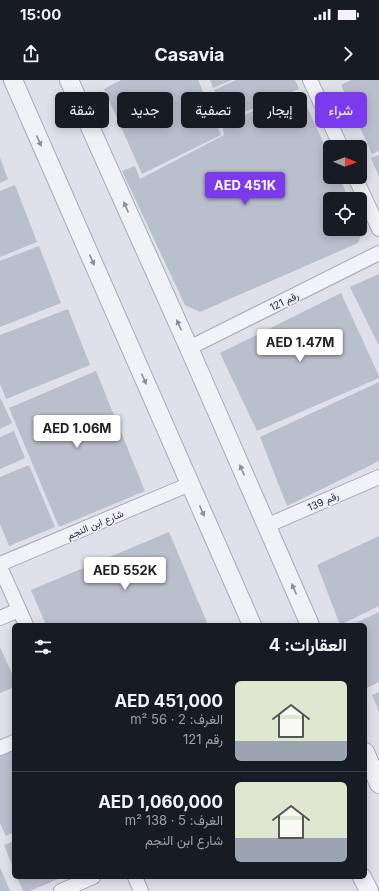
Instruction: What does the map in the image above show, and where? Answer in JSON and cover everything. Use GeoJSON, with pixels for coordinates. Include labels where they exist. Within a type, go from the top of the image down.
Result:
{"type":"FeatureCollection","features":[{"type":"Feature","properties":{"kind":"street"},"geometry":{"type":"LineString","coordinates":[[13,80],[251,623]]}},
{"type":"Feature","properties":{"kind":"street"},"geometry":{"type":"LineString","coordinates":[[69,80],[189,348],[309,623]]}},
{"type":"Feature","properties":{"kind":"street"},"geometry":{"type":"LineString","coordinates":[[312,80],[338,140]]}},
{"type":"Feature","properties":{"kind":"street"},"geometry":{"type":"LineString","coordinates":[[358,184],[379,229]]}},
{"type":"Feature","properties":{"kind":"street","name":"رقم 121"},"geometry":{"type":"LineString","coordinates":[[189,348],[379,253]]}},
{"type":"Feature","properties":{"kind":"street","name":"رقم 139"},"geometry":{"type":"LineString","coordinates":[[266,526],[379,477]]}},
{"type":"Feature","properties":{"kind":"street","name":"شارع ابن النجم"},"geometry":{"type":"LineString","coordinates":[[0,566],[190,484]]}},
{"type":"Feature","properties":{"kind":"street"},"geometry":{"type":"LineString","coordinates":[[0,566],[25,623]]}},
{"type":"Feature","properties":{"kind":"street"},"geometry":{"type":"LineString","coordinates":[[0,618],[19,610]]}},
{"type":"Feature","properties":{"kind":"street"},"geometry":{"type":"LineString","coordinates":[[0,748],[12,743]]}},
{"type":"Feature","properties":{"kind":"street"},"geometry":{"type":"LineString","coordinates":[[367,757],[379,784]]}},
{"type":"Feature","properties":{"kind":"street"},"geometry":{"type":"LineString","coordinates":[[61,891],[88,879]]}},
{"type":"Feature","properties":{"kind":"street"},"geometry":{"type":"LineString","coordinates":[[136,879],[141,891]]}},
{"type":"Feature","properties":{"kind":"street"},"geometry":{"type":"LineString","coordinates":[[363,879],[369,891]]}},
{"type":"Feature","properties":{"kind":"building"},"geometry":{"type":"Polygon","coordinates":[[[121,80],[198,80],[203,92],[181,92],[181,128],[218,128],[221,135],[142,174],[121,128],[173,128],[173,92],[117,92],[117,118],[109,100],[109,92],[105,92],[104,89],[121,80]]]}},
{"type":"Feature","properties":{"kind":"building"},"geometry":{"type":"Polygon","coordinates":[[[210,80],[232,80],[213,88],[210,80]]]}},
{"type":"Feature","properties":{"kind":"building"},"geometry":{"type":"Polygon","coordinates":[[[236,80],[295,80],[299,89],[292,92],[253,92],[253,109],[245,112],[245,92],[215,92],[214,90],[236,80]]]}},
{"type":"Feature","properties":{"kind":"building"},"geometry":{"type":"Polygon","coordinates":[[[351,80],[379,80],[379,151],[372,154],[360,128],[367,128],[367,92],[344,92],[341,85],[351,80]]]}},
{"type":"Feature","properties":{"kind":"building"},"geometry":{"type":"Polygon","coordinates":[[[307,107],[315,124],[315,128],[317,128],[323,142],[323,184],[342,184],[346,192],[323,192],[323,236],[361,236],[358,243],[200,312],[185,305],[122,171],[135,166],[140,179],[224,135],[223,128],[245,128],[245,115],[253,111],[253,128],[307,128],[307,107]]]}},
{"type":"Feature","properties":{"kind":"building"},"geometry":{"type":"Polygon","coordinates":[[[379,155],[379,177],[371,158],[379,155]]]}},
{"type":"Feature","properties":{"kind":"building"},"geometry":{"type":"Polygon","coordinates":[[[0,158],[8,179],[0,183],[0,158]]]}},
{"type":"Feature","properties":{"kind":"building"},"geometry":{"type":"Polygon","coordinates":[[[15,185],[37,242],[0,257],[0,191],[15,185]]]}},
{"type":"Feature","properties":{"kind":"building"},"geometry":{"type":"Polygon","coordinates":[[[39,246],[61,303],[0,327],[0,261],[39,246]]]}},
{"type":"Feature","properties":{"kind":"building"},"geometry":{"type":"Polygon","coordinates":[[[379,274],[379,346],[350,287],[379,274]]]}},
{"type":"Feature","properties":{"kind":"building"},"geometry":{"type":"Polygon","coordinates":[[[341,293],[379,378],[257,431],[220,353],[341,293]]]}},
{"type":"Feature","properties":{"kind":"building"},"geometry":{"type":"Polygon","coordinates":[[[68,309],[90,365],[6,399],[0,384],[0,335],[68,309]]]}},
{"type":"Feature","properties":{"kind":"building"},"geometry":{"type":"Polygon","coordinates":[[[96,371],[145,491],[59,527],[9,408],[96,371]]]}},
{"type":"Feature","properties":{"kind":"building"},"geometry":{"type":"Polygon","coordinates":[[[379,382],[379,461],[287,506],[260,437],[379,382]]]}},
{"type":"Feature","properties":{"kind":"building"},"geometry":{"type":"Polygon","coordinates":[[[0,399],[12,423],[0,429],[0,399]]]}},
{"type":"Feature","properties":{"kind":"building"},"geometry":{"type":"Polygon","coordinates":[[[14,431],[25,458],[0,469],[0,437],[14,431]]]}},
{"type":"Feature","properties":{"kind":"building"},"geometry":{"type":"Polygon","coordinates":[[[29,465],[55,527],[9,546],[0,524],[0,477],[29,465]]]}},
{"type":"Feature","properties":{"kind":"building"},"geometry":{"type":"Polygon","coordinates":[[[169,532],[207,623],[45,623],[31,590],[169,532]]]}},
{"type":"Feature","properties":{"kind":"building"},"geometry":{"type":"Polygon","coordinates":[[[379,536],[379,606],[344,623],[339,623],[317,565],[379,536]]]}},
{"type":"Feature","properties":{"kind":"building"},"geometry":{"type":"Polygon","coordinates":[[[379,612],[379,682],[367,688],[367,623],[355,623],[379,612]]]}},
{"type":"Feature","properties":{"kind":"building"},"geometry":{"type":"Polygon","coordinates":[[[0,647],[12,674],[12,688],[0,693],[0,647]]]}},
{"type":"Feature","properties":{"kind":"building"},"geometry":{"type":"Polygon","coordinates":[[[379,692],[379,712],[372,695],[379,692]]]}},
{"type":"Feature","properties":{"kind":"building"},"geometry":{"type":"Polygon","coordinates":[[[12,749],[12,833],[6,836],[0,823],[0,754],[12,749]]]}},
{"type":"Feature","properties":{"kind":"building"},"geometry":{"type":"Polygon","coordinates":[[[12,842],[12,865],[4,845],[12,842]]]}},
{"type":"Feature","properties":{"kind":"building"},"geometry":{"type":"Polygon","coordinates":[[[0,867],[10,891],[0,891],[0,867]]]}},
{"type":"Feature","properties":{"kind":"building"},"geometry":{"type":"Polygon","coordinates":[[[18,879],[58,879],[30,891],[23,891],[18,879]]]}}]}
